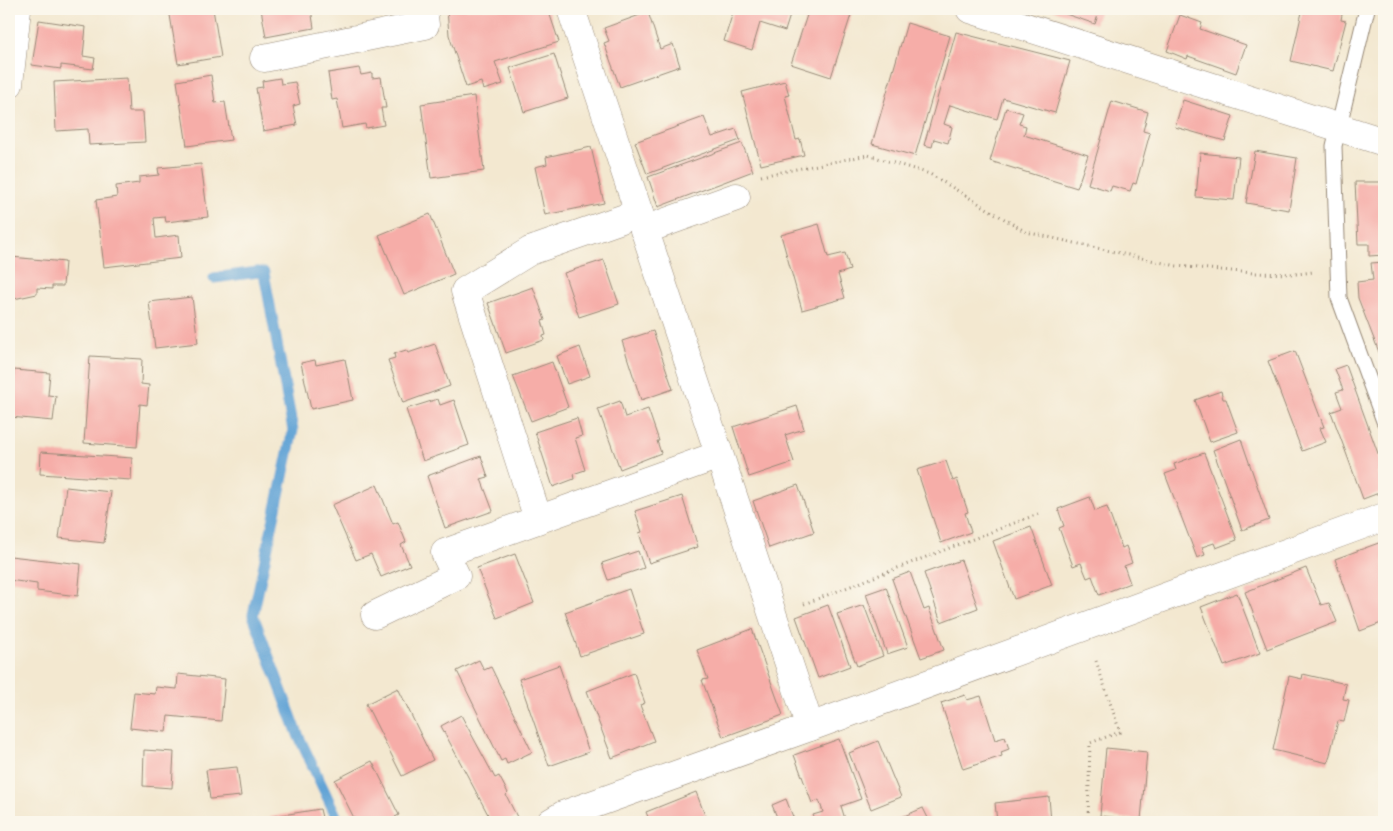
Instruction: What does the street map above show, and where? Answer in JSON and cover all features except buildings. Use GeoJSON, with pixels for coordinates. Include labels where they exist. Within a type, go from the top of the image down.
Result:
{"type":"FeatureCollection","features":[{"type":"Feature","properties":{"kind":"street"},"geometry":{"type":"LineString","coordinates":[[9,84],[17,9]]}},
{"type":"Feature","properties":{"kind":"street"},"geometry":{"type":"LineString","coordinates":[[264,58],[425,25],[423,9]]}},
{"type":"Feature","properties":{"kind":"street"},"geometry":{"type":"LineString","coordinates":[[571,9],[810,727]]}},
{"type":"Feature","properties":{"kind":"street"},"geometry":{"type":"LineString","coordinates":[[970,9],[1384,142]]}},
{"type":"Feature","properties":{"kind":"street"},"geometry":{"type":"LineString","coordinates":[[538,519],[465,291],[530,251],[736,197]]}},
{"type":"Feature","properties":{"kind":"street"},"geometry":{"type":"LineString","coordinates":[[375,615],[456,576],[445,553],[719,455]]}},
{"type":"Feature","properties":{"kind":"street"},"geometry":{"type":"LineString","coordinates":[[550,822],[563,815],[810,727],[1384,517]]}},
{"type":"Feature","properties":{"kind":"lane"},"geometry":{"type":"LineString","coordinates":[[1367,9],[1340,128],[1334,146],[1339,298],[1384,421]]}},
{"type":"Feature","properties":{"kind":"path"},"geometry":{"type":"LineString","coordinates":[[736,197],[763,174],[868,156],[930,174],[1026,232],[1177,266],[1297,274],[1338,268]]}},
{"type":"Feature","properties":{"kind":"path"},"geometry":{"type":"LineString","coordinates":[[773,616],[1038,514]]}},
{"type":"Feature","properties":{"kind":"path"},"geometry":{"type":"LineString","coordinates":[[1085,627],[1120,732],[1090,743],[1088,822]]}},
{"type":"Feature","properties":{"kind":"waterway"},"geometry":{"type":"LineString","coordinates":[[214,278],[258,272],[264,273],[293,430],[253,615],[299,737],[339,822]]}}]}
